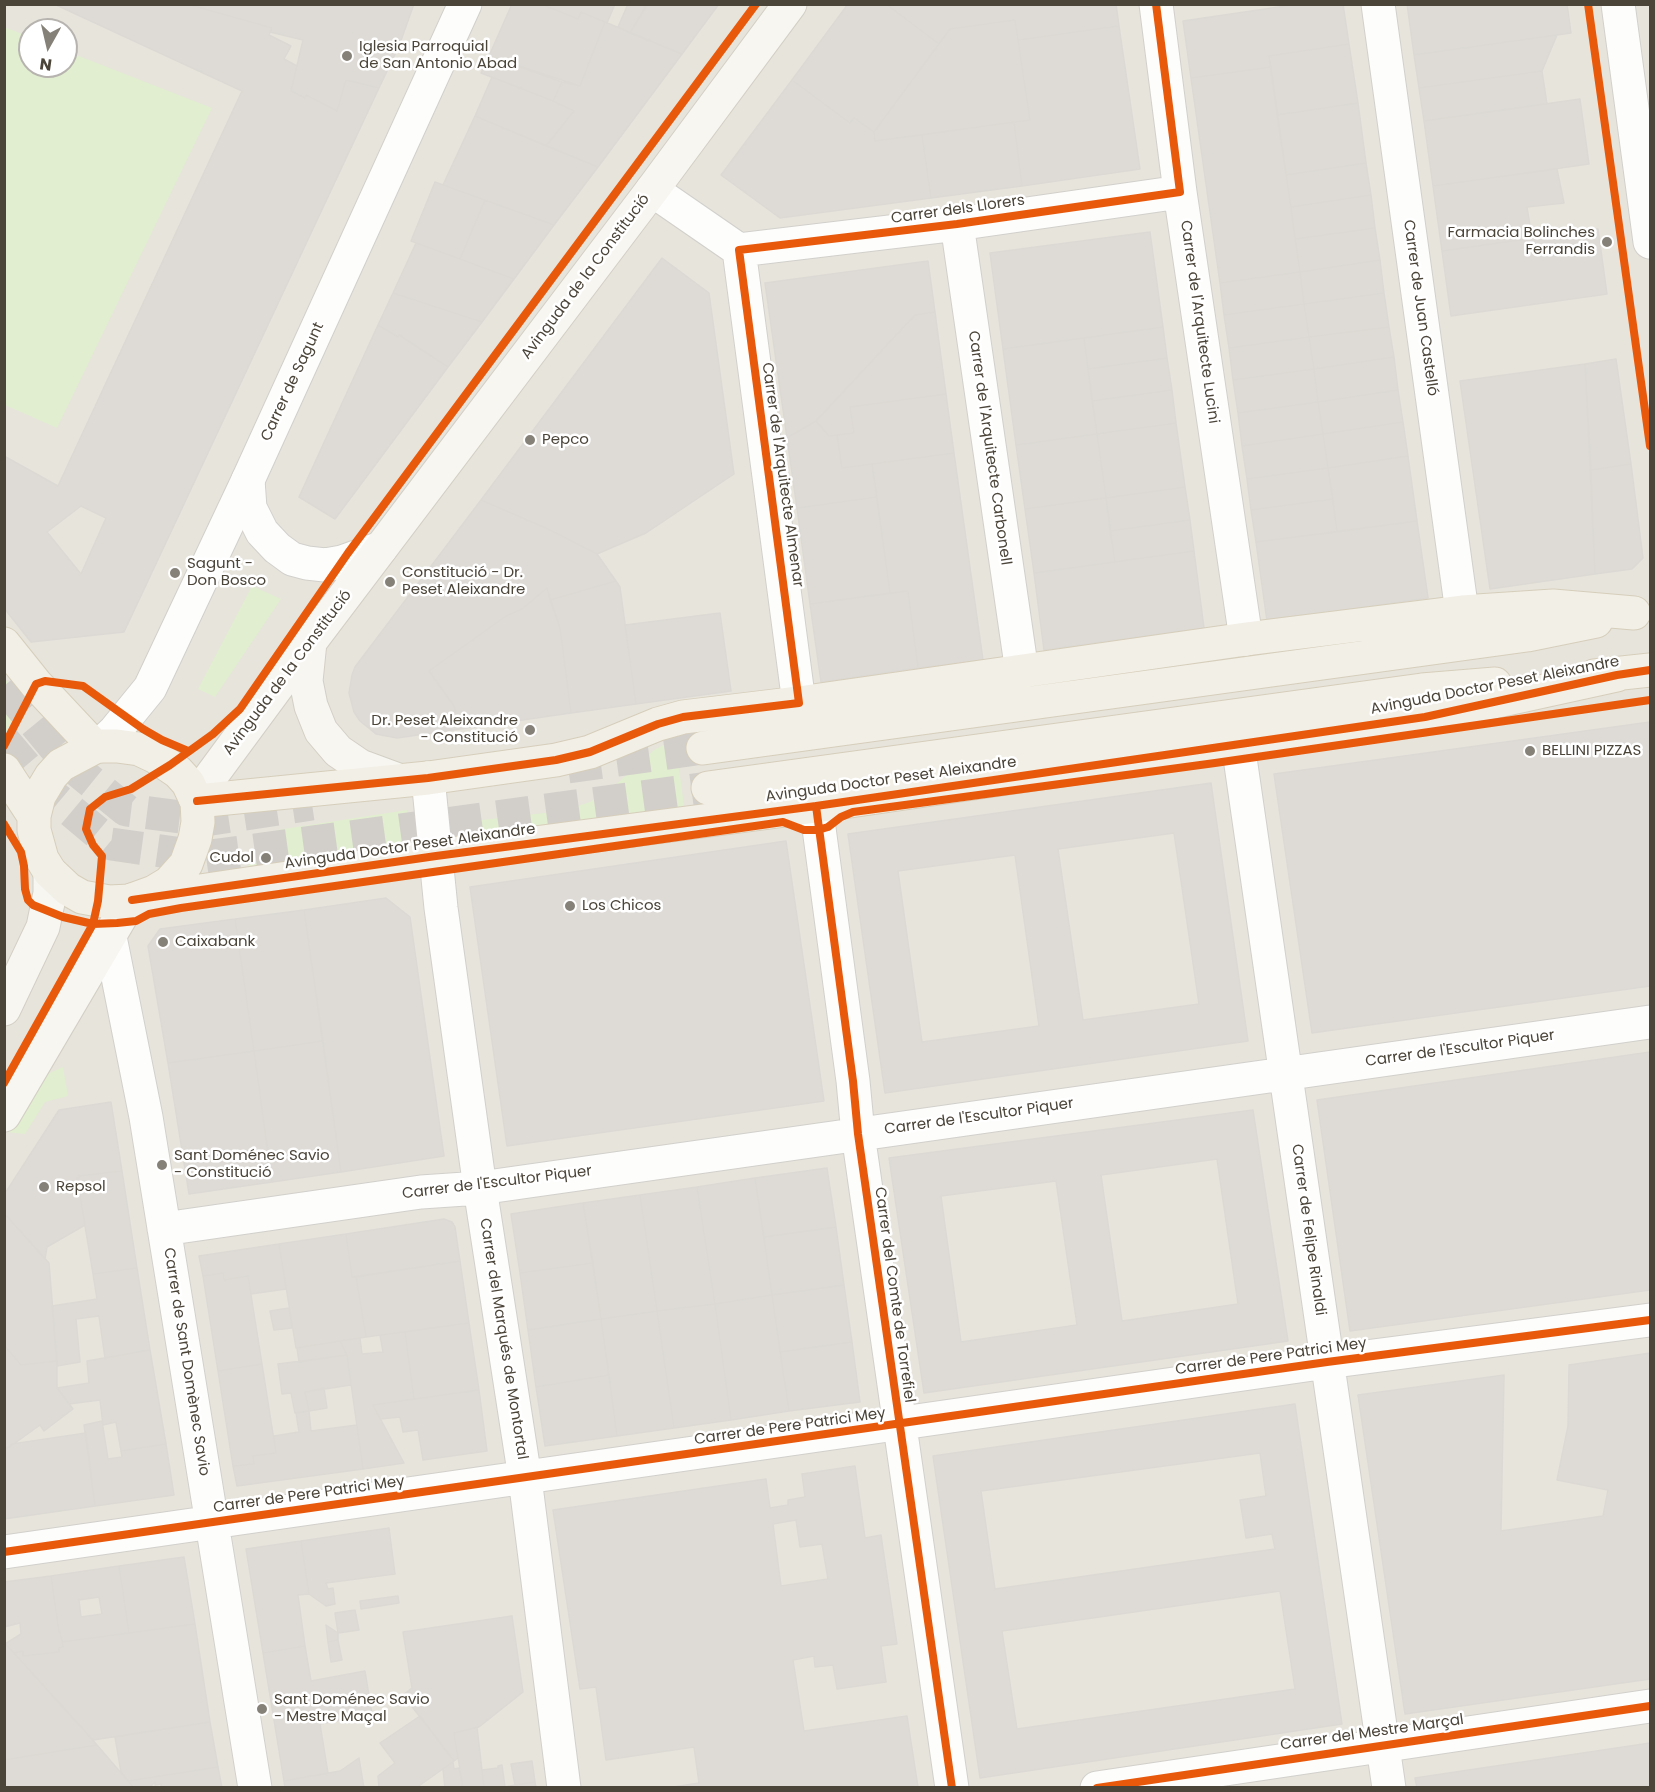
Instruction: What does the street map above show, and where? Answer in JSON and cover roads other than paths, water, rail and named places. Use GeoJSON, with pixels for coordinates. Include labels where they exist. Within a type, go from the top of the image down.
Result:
{"type":"FeatureCollection","features":[{"type":"Feature","properties":{"kind":"main road","name":"Avinguda de la Constitució"},"geometry":{"type":"LineString","coordinates":[[196,799],[310,642],[790,4]]}},
{"type":"Feature","properties":{"kind":"main road"},"geometry":{"type":"LineString","coordinates":[[196,799],[295,792],[556,760],[590,752],[658,724],[683,717],[1022,672],[1246,639],[1462,612],[1552,606],[1642,611]]}},
{"type":"Feature","properties":{"kind":"main road"},"geometry":{"type":"LineString","coordinates":[[703,748],[1527,635],[1642,611]]}},
{"type":"Feature","properties":{"kind":"main road"},"geometry":{"type":"LineString","coordinates":[[310,642],[306,681],[311,706],[321,731],[338,752],[360,766],[413,779]]}},
{"type":"Feature","properties":{"kind":"main road"},"geometry":{"type":"LineString","coordinates":[[4,644],[36,684],[97,746]]}},
{"type":"Feature","properties":{"kind":"main road","name":"Avinguda Doctor Peset Aleixandre"},"geometry":{"type":"LineString","coordinates":[[131,901],[436,856],[816,806],[1425,717],[1617,675],[1650,670]]}},
{"type":"Feature","properties":{"kind":"main road","name":"Avinguda Doctor Peset Aleixandre"},"geometry":{"type":"LineString","coordinates":[[708,788],[1422,690],[1617,675]]}},
{"type":"Feature","properties":{"kind":"main road"},"geometry":{"type":"LineString","coordinates":[[97,746],[139,749],[156,757],[178,772],[188,783],[196,799],[198,822],[186,864],[169,883],[131,901],[109,902],[82,897],[68,889],[50,872],[37,844],[34,816],[39,796],[51,776],[61,765],[97,746]]}},
{"type":"Feature","properties":{"kind":"main road"},"geometry":{"type":"LineString","coordinates":[[4,770],[34,816]]}},
{"type":"Feature","properties":{"kind":"main road"},"geometry":{"type":"LineString","coordinates":[[4,1009],[43,927],[50,893],[50,872]]}},
{"type":"Feature","properties":{"kind":"main road"},"geometry":{"type":"LineString","coordinates":[[4,1115],[131,901]]}},
{"type":"Feature","properties":{"kind":"street","name":"Carrer de Sagunt"},"geometry":{"type":"LineString","coordinates":[[97,746],[127,717],[150,688],[248,480],[465,4]]}},
{"type":"Feature","properties":{"kind":"street","name":"Carrer de l'Arquitecte Lucini"},"geometry":{"type":"LineString","coordinates":[[1156,4],[1180,192],[1246,639]]}},
{"type":"Feature","properties":{"kind":"street","name":"Carrer de Juan Castelló"},"geometry":{"type":"LineString","coordinates":[[1378,4],[1462,612]]}},
{"type":"Feature","properties":{"kind":"street"},"geometry":{"type":"LineString","coordinates":[[1618,4],[1650,242]]}},
{"type":"Feature","properties":{"kind":"street"},"geometry":{"type":"LineString","coordinates":[[652,190],[739,250]]}},
{"type":"Feature","properties":{"kind":"street","name":"Carrer dels Llorers"},"geometry":{"type":"LineString","coordinates":[[739,250],[957,224],[1180,192]]}},
{"type":"Feature","properties":{"kind":"street","name":"Carrer de l'Arquitecte Carbonell"},"geometry":{"type":"LineString","coordinates":[[957,224],[1022,672]]}},
{"type":"Feature","properties":{"kind":"street","name":"Carrer de l'Arquitecte Almenar"},"geometry":{"type":"LineString","coordinates":[[739,250],[798,703]]}},
{"type":"Feature","properties":{"kind":"street"},"geometry":{"type":"LineString","coordinates":[[248,480],[250,508],[262,532],[277,548],[292,559],[325,565],[342,562],[381,548]]}},
{"type":"Feature","properties":{"kind":"street","name":"Carrer de Felipe Rinaldi"},"geometry":{"type":"LineString","coordinates":[[1238,744],[1389,1788]]}},
{"type":"Feature","properties":{"kind":"street","name":"Avinguda Doctor Peset Aleixandre"},"geometry":{"type":"LineString","coordinates":[[413,779],[436,856]]}},
{"type":"Feature","properties":{"kind":"street","name":"Carrer del Comte de Torrefiel"},"geometry":{"type":"LineString","coordinates":[[816,806],[898,1425],[952,1788]]}},
{"type":"Feature","properties":{"kind":"street","name":"Carrer del Marqués de Montortal"},"geometry":{"type":"LineString","coordinates":[[436,856],[480,1188],[525,1478],[564,1788]]}},
{"type":"Feature","properties":{"kind":"street","name":"Carrer de Sant Domènec Savio"},"geometry":{"type":"LineString","coordinates":[[110,937],[146,1117],[255,1788]]}},
{"type":"Feature","properties":{"kind":"street","name":"Carrer de l'Escultor Piquer"},"geometry":{"type":"LineString","coordinates":[[164,1229],[420,1192],[480,1188],[1650,1022]]}},
{"type":"Feature","properties":{"kind":"street","name":"Carrer de Pere Patrici Mey"},"geometry":{"type":"LineString","coordinates":[[4,1552],[1327,1362],[1650,1320]]}},
{"type":"Feature","properties":{"kind":"street","name":"Carrer del Mestre Marçal"},"geometry":{"type":"LineString","coordinates":[[1097,1788],[1650,1706]]}},
{"type":"Feature","properties":{"kind":"tunnel"},"geometry":{"type":"LineString","coordinates":[[4,686],[67,762],[126,810],[205,820],[312,804]]}},
{"type":"Feature","properties":{"kind":"tunnel"},"geometry":{"type":"LineString","coordinates":[[4,741],[45,789],[111,844],[204,857],[708,788]]}},
{"type":"Feature","properties":{"kind":"tunnel"},"geometry":{"type":"LineString","coordinates":[[568,767],[703,748]]}},
{"type":"Feature","properties":{"kind":"place","name":"Iglesia Parroquial de San Antonio Abad"},"geometry":{"type":"Point","coordinates":[347,56]}},
{"type":"Feature","properties":{"kind":"place","name":"Farmacia Bolinches Ferrandis"},"geometry":{"type":"Point","coordinates":[1607,242]}},
{"type":"Feature","properties":{"kind":"place","name":"Pepco"},"geometry":{"type":"Point","coordinates":[530,440]}},
{"type":"Feature","properties":{"kind":"place","name":"Sagunt - Don Bosco"},"geometry":{"type":"Point","coordinates":[175,573]}},
{"type":"Feature","properties":{"kind":"place","name":"Constitució - Dr. Peset Aleixandre"},"geometry":{"type":"Point","coordinates":[390,582]}},
{"type":"Feature","properties":{"kind":"place","name":"Dr. Peset Aleixandre - Constitució"},"geometry":{"type":"Point","coordinates":[530,730]}},
{"type":"Feature","properties":{"kind":"place","name":"BELLINI PIZZAS"},"geometry":{"type":"Point","coordinates":[1530,751]}},
{"type":"Feature","properties":{"kind":"place","name":"Cudol"},"geometry":{"type":"Point","coordinates":[266,858]}},
{"type":"Feature","properties":{"kind":"place","name":"Los Chicos"},"geometry":{"type":"Point","coordinates":[570,906]}},
{"type":"Feature","properties":{"kind":"place","name":"Caixabank"},"geometry":{"type":"Point","coordinates":[163,942]}},
{"type":"Feature","properties":{"kind":"place","name":"Sant Doménec Savio - Constitució"},"geometry":{"type":"Point","coordinates":[162,1165]}},
{"type":"Feature","properties":{"kind":"place","name":"Repsol"},"geometry":{"type":"Point","coordinates":[44,1187]}},
{"type":"Feature","properties":{"kind":"place","name":"Sant Doménec Savio - Mestre Maçal"},"geometry":{"type":"Point","coordinates":[262,1709]}}]}
